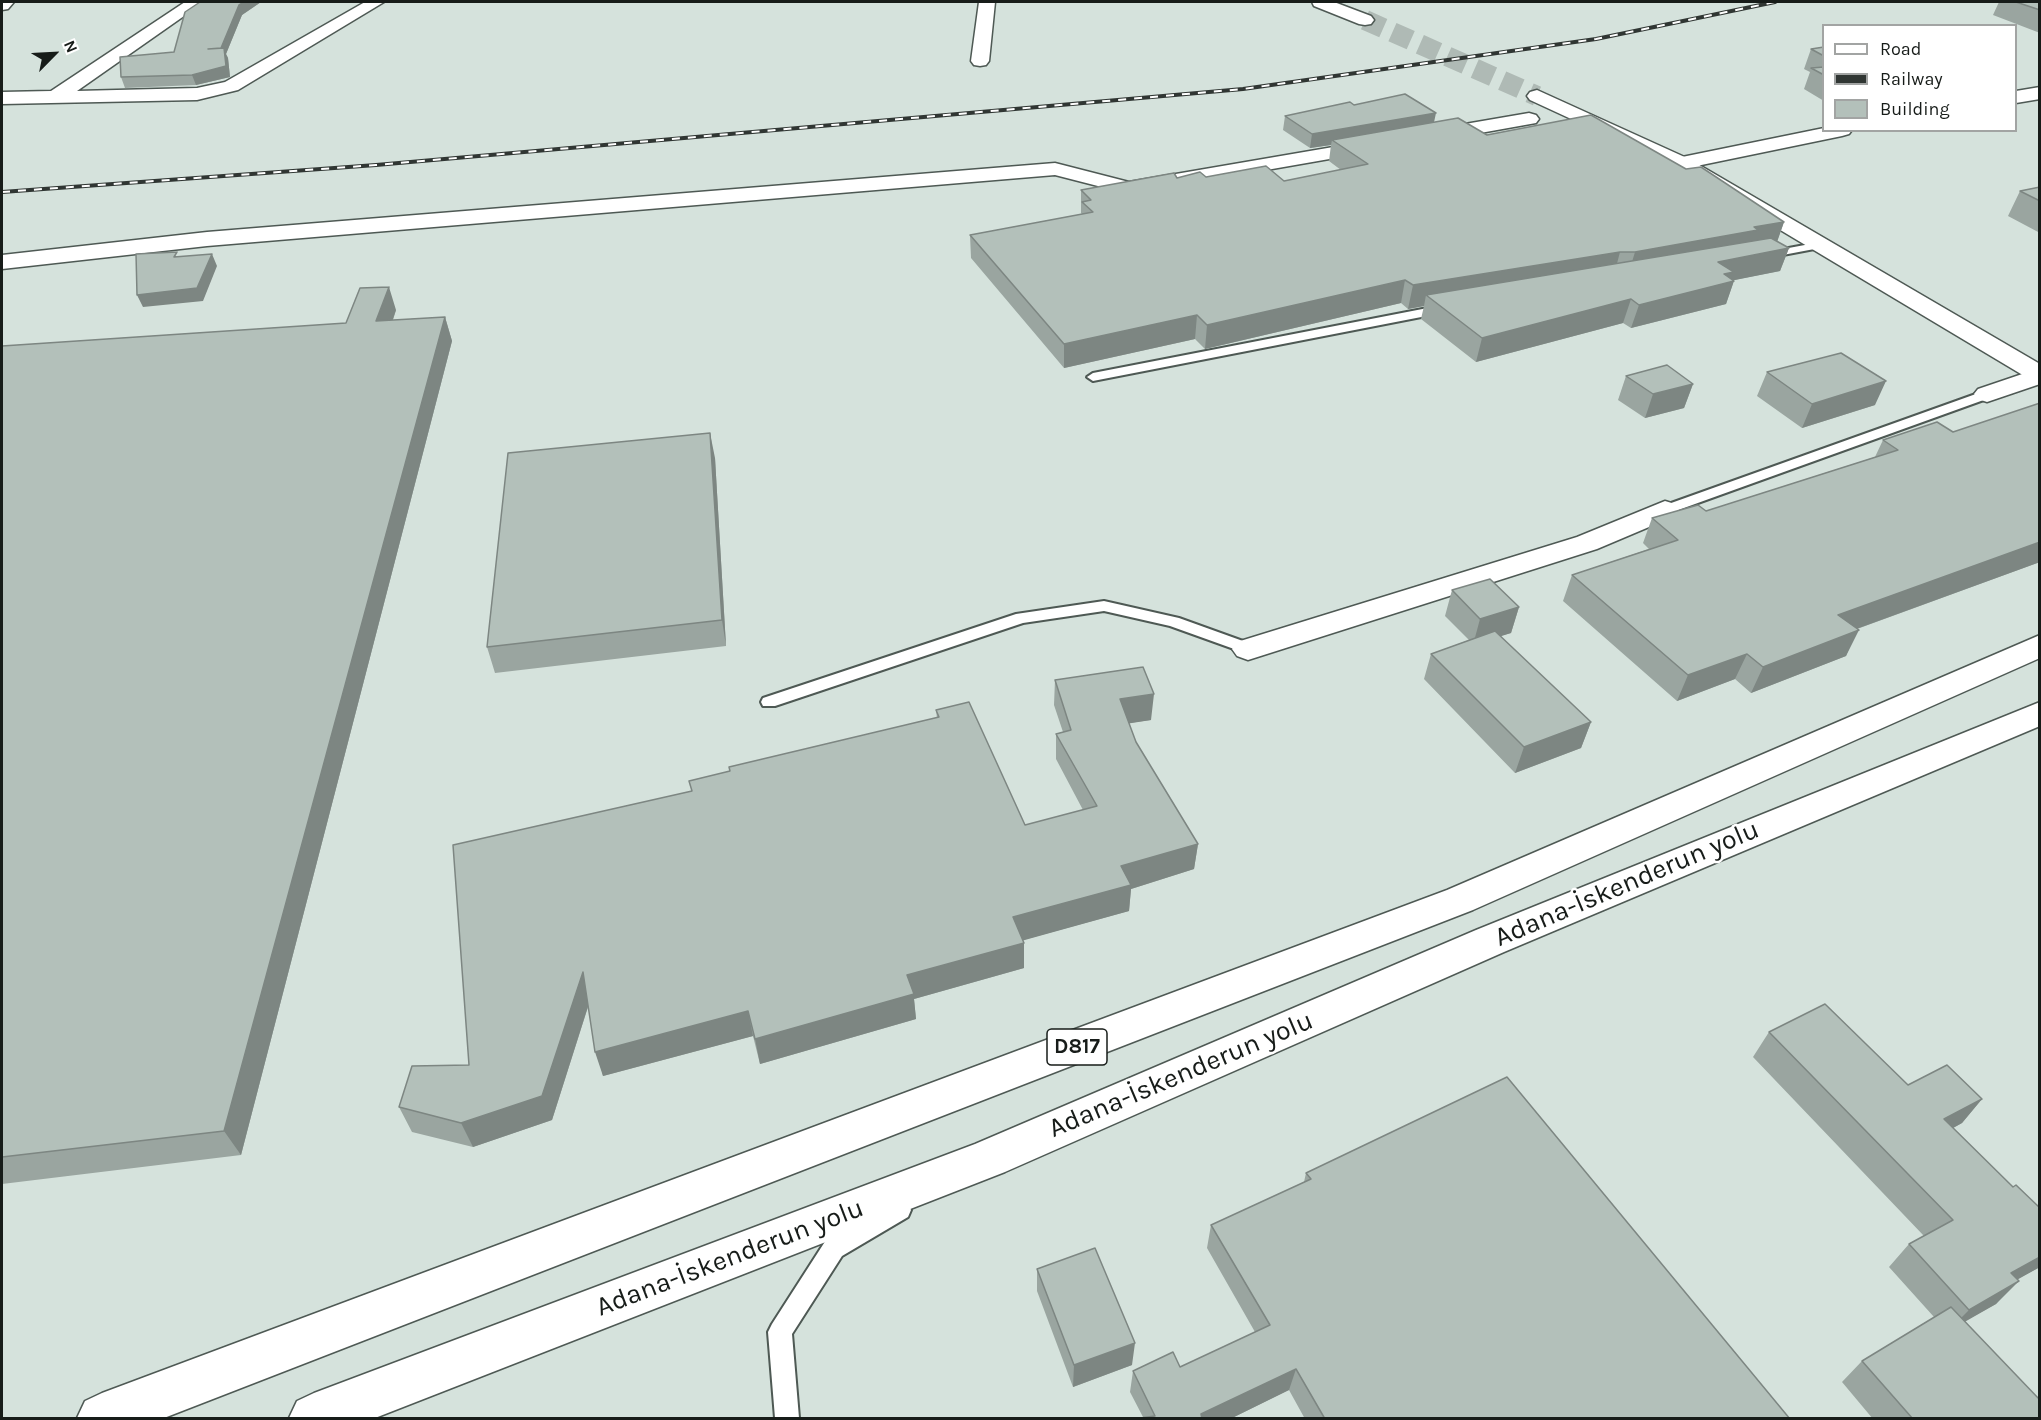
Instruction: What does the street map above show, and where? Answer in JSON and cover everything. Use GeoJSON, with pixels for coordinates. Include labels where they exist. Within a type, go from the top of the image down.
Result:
{"type":"FeatureCollection","features":[{"type":"Feature","properties":{"kind":"main road"},"geometry":{"type":"LineString","coordinates":[[2,5],[6,2]]}},
{"type":"Feature","properties":{"kind":"main road"},"geometry":{"type":"LineString","coordinates":[[55,97],[196,2]]}},
{"type":"Feature","properties":{"kind":"main road"},"geometry":{"type":"LineString","coordinates":[[2,98],[197,94],[231,86],[376,2]]}},
{"type":"Feature","properties":{"kind":"main road"},"geometry":{"type":"LineString","coordinates":[[980,61],[987,2]]}},
{"type":"Feature","properties":{"kind":"main road"},"geometry":{"type":"LineString","coordinates":[[1320,2],[1365,20]]}},
{"type":"Feature","properties":{"kind":"main road"},"geometry":{"type":"LineString","coordinates":[[2017,97],[2040,93]]}},
{"type":"Feature","properties":{"kind":"main road"},"geometry":{"type":"LineString","coordinates":[[1537,96],[1682,163],[2040,375]]}},
{"type":"Feature","properties":{"kind":"main road"},"geometry":{"type":"LineString","coordinates":[[2,262],[207,239],[1055,169],[1129,188],[1529,119]]}},
{"type":"Feature","properties":{"kind":"main road"},"geometry":{"type":"LineString","coordinates":[[1682,163],[1832,132]]}},
{"type":"Feature","properties":{"kind":"main road"},"geometry":{"type":"LineString","coordinates":[[1987,394],[2040,375]]}},
{"type":"Feature","properties":{"kind":"main road"},"geometry":{"type":"LineString","coordinates":[[1248,649],[1587,543],[1665,510]]}},
{"type":"Feature","properties":{"kind":"main road","name":"D817"},"geometry":{"type":"LineString","coordinates":[[102,1419],[1460,900],[2040,645]]}},
{"type":"Feature","properties":{"kind":"main road","name":"Adana-İskenderun yolu"},"geometry":{"type":"LineString","coordinates":[[314,1419],[990,1158],[1501,936],[2040,713]]}},
{"type":"Feature","properties":{"kind":"lane"},"geometry":{"type":"LineString","coordinates":[[1753,258],[1821,245]]}},
{"type":"Feature","properties":{"kind":"lane"},"geometry":{"type":"LineString","coordinates":[[1093,377],[1461,306]]}},
{"type":"Feature","properties":{"kind":"lane"},"geometry":{"type":"LineString","coordinates":[[1665,510],[1987,394]]}},
{"type":"Feature","properties":{"kind":"lane"},"geometry":{"type":"LineString","coordinates":[[769,702],[1021,618],[1104,606],[1174,621],[1248,649]]}},
{"type":"Feature","properties":{"kind":"lane"},"geometry":{"type":"LineString","coordinates":[[787,1419],[780,1332],[834,1248],[990,1158]]}},
{"type":"Feature","properties":{"kind":"building"},"geometry":{"type":"Polygon","coordinates":[[[200,2],[244,2],[239,5],[221,48],[208,49],[224,48],[226,66],[192,75],[121,77],[120,57],[174,52],[185,12],[200,2]]]}},
{"type":"Feature","properties":{"kind":"building"},"geometry":{"type":"Polygon","coordinates":[[[2016,2],[2040,2],[2040,10],[2016,2]]]}},
{"type":"Feature","properties":{"kind":"building"},"geometry":{"type":"Polygon","coordinates":[[[1822,47],[1822,55],[1811,49],[1822,47]]]}},
{"type":"Feature","properties":{"kind":"building"},"geometry":{"type":"Polygon","coordinates":[[[1822,67],[1822,74],[1811,68],[1822,67]]]}},
{"type":"Feature","properties":{"kind":"building"},"geometry":{"type":"Polygon","coordinates":[[[1405,94],[1436,113],[1312,134],[1285,116],[1350,102],[1354,105],[1405,94]]]}},
{"type":"Feature","properties":{"kind":"building"},"geometry":{"type":"Polygon","coordinates":[[[1591,115],[1686,169],[1701,167],[1784,222],[1754,227],[1758,230],[1635,252],[1620,252],[1413,285],[1405,280],[1207,325],[1197,315],[1064,344],[970,235],[1093,212],[1082,202],[1091,200],[1081,190],[1174,173],[1177,178],[1200,172],[1206,177],[1266,166],[1284,181],[1368,164],[1332,140],[1458,118],[1487,135],[1591,115]]]}},
{"type":"Feature","properties":{"kind":"building"},"geometry":{"type":"Polygon","coordinates":[[[2040,187],[2040,201],[2020,191],[2040,187]]]}},
{"type":"Feature","properties":{"kind":"building"},"geometry":{"type":"Polygon","coordinates":[[[1771,238],[1789,248],[1718,262],[1734,272],[1724,274],[1734,281],[1639,305],[1631,299],[1482,338],[1426,295],[1771,238]]]}},
{"type":"Feature","properties":{"kind":"building"},"geometry":{"type":"Polygon","coordinates":[[[177,252],[174,257],[212,254],[197,288],[137,295],[136,254],[177,252]]]}},
{"type":"Feature","properties":{"kind":"building"},"geometry":{"type":"Polygon","coordinates":[[[389,287],[376,321],[445,317],[224,1131],[2,1157],[2,346],[346,323],[360,288],[389,287]]]}},
{"type":"Feature","properties":{"kind":"building"},"geometry":{"type":"Polygon","coordinates":[[[1841,353],[1886,381],[1812,404],[1767,372],[1841,353]]]}},
{"type":"Feature","properties":{"kind":"building"},"geometry":{"type":"Polygon","coordinates":[[[1667,365],[1693,384],[1653,394],[1626,376],[1667,365]]]}},
{"type":"Feature","properties":{"kind":"building"},"geometry":{"type":"Polygon","coordinates":[[[2040,403],[2040,542],[1838,615],[1859,630],[1763,667],[1747,654],[1688,675],[1572,575],[1678,540],[1652,518],[1698,505],[1706,511],[1898,450],[1883,440],[1937,422],[1953,432],[2040,403]]]}},
{"type":"Feature","properties":{"kind":"building"},"geometry":{"type":"Polygon","coordinates":[[[710,433],[722,620],[487,647],[508,453],[710,433]]]}},
{"type":"Feature","properties":{"kind":"building"},"geometry":{"type":"Polygon","coordinates":[[[1490,579],[1519,607],[1480,619],[1452,590],[1490,579]]]}},
{"type":"Feature","properties":{"kind":"building"},"geometry":{"type":"Polygon","coordinates":[[[1495,631],[1591,722],[1524,747],[1431,654],[1495,631]]]}},
{"type":"Feature","properties":{"kind":"building"},"geometry":{"type":"Polygon","coordinates":[[[1143,667],[1154,694],[1120,699],[1136,742],[1198,844],[1121,866],[1131,885],[1013,917],[1024,943],[907,975],[914,994],[755,1039],[748,1011],[595,1052],[583,972],[542,1096],[461,1123],[399,1107],[412,1066],[469,1065],[453,845],[692,791],[689,781],[730,771],[729,767],[939,717],[936,710],[969,702],[1025,825],[1097,806],[1056,734],[1071,730],[1055,680],[1143,667]]]}},
{"type":"Feature","properties":{"kind":"building"},"geometry":{"type":"Polygon","coordinates":[[[1825,1004],[1908,1085],[1947,1065],[1982,1099],[1944,1119],[2013,1187],[2016,1185],[2040,1208],[2040,1257],[2011,1273],[2019,1281],[1969,1310],[1909,1244],[1953,1220],[1769,1032],[1825,1004]]]}},
{"type":"Feature","properties":{"kind":"building"},"geometry":{"type":"Polygon","coordinates":[[[1507,1077],[1790,1419],[1325,1419],[1296,1369],[1201,1414],[1202,1419],[1133,1419],[1155,1416],[1133,1371],[1173,1352],[1180,1367],[1270,1325],[1211,1225],[1311,1179],[1306,1173],[1507,1077]]]}},
{"type":"Feature","properties":{"kind":"building"},"geometry":{"type":"Polygon","coordinates":[[[1095,1248],[1135,1343],[1074,1365],[1037,1269],[1095,1248]]]}},
{"type":"Feature","properties":{"kind":"building"},"geometry":{"type":"Polygon","coordinates":[[[1951,1307],[2040,1400],[2040,1419],[1913,1419],[1862,1361],[1951,1307]]]}},
{"type":"Feature","properties":{"kind":"tunnel"},"geometry":{"type":"LineString","coordinates":[[1365,20],[1537,96]]}},
{"type":"Feature","properties":{"kind":"railway"},"geometry":{"type":"LineString","coordinates":[[2,192],[376,165],[1243,89],[1596,39],[1775,2]]}}]}
